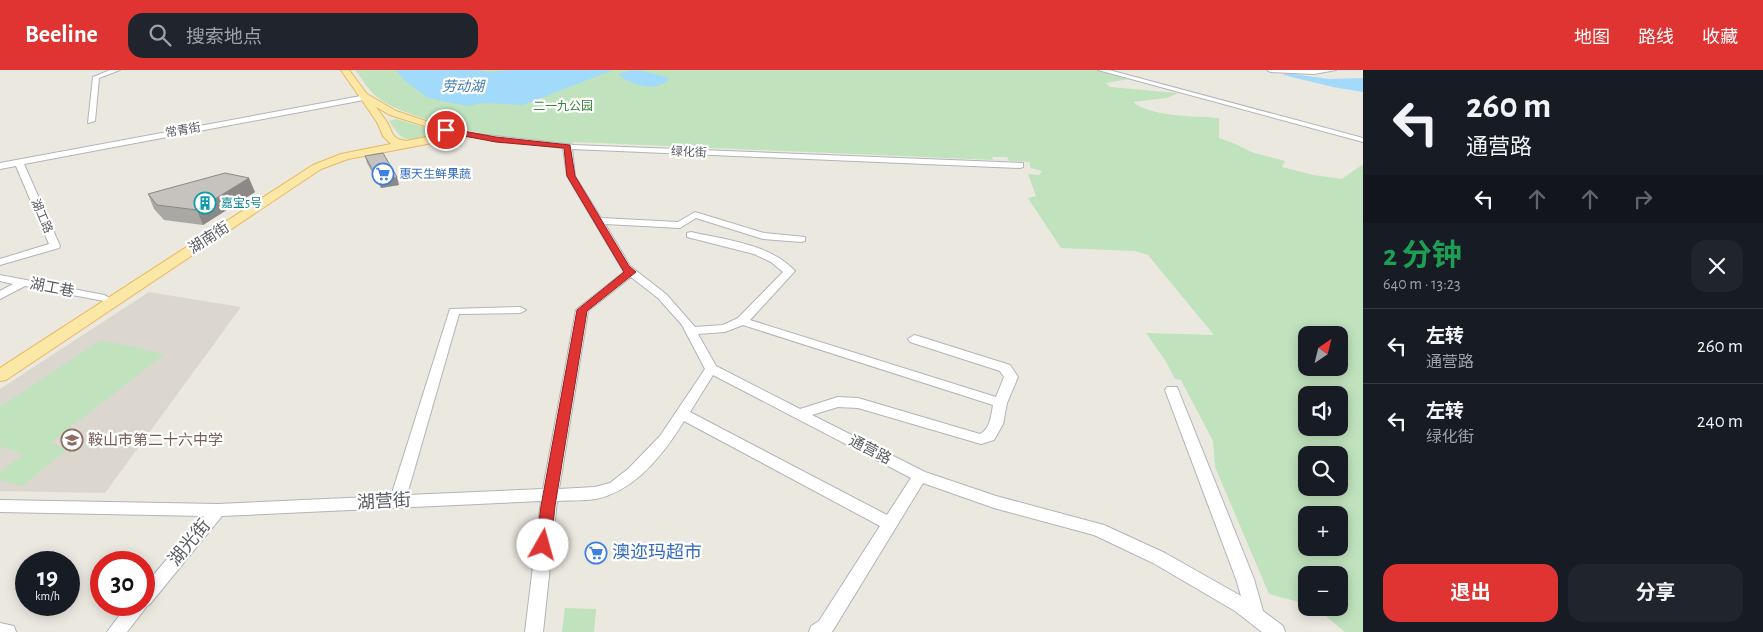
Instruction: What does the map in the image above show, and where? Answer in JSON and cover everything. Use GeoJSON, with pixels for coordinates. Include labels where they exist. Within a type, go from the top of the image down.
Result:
{"type":"FeatureCollection","features":[{"type":"Feature","properties":{"kind":"main road"},"geometry":{"type":"LineString","coordinates":[[345,70],[366,97],[382,122],[388,136],[395,142],[406,144]]}},
{"type":"Feature","properties":{"kind":"main road"},"geometry":{"type":"LineString","coordinates":[[366,97],[431,133]]}},
{"type":"Feature","properties":{"kind":"main road"},"geometry":{"type":"LineString","coordinates":[[382,122],[394,116],[403,117]]}},
{"type":"Feature","properties":{"kind":"main road","name":"湖南街"},"geometry":{"type":"LineString","coordinates":[[0,376],[318,167],[345,156],[406,144],[431,133],[464,134]]}},
{"type":"Feature","properties":{"kind":"main road","name":"湖南街"},"geometry":{"type":"LineString","coordinates":[[0,366],[318,161],[341,153],[382,144],[386,142],[388,136]]}},
{"type":"Feature","properties":{"kind":"street"},"geometry":{"type":"LineString","coordinates":[[91,121],[96,77],[117,70]]}},
{"type":"Feature","properties":{"kind":"street"},"geometry":{"type":"LineString","coordinates":[[1102,70],[1363,140]]}},
{"type":"Feature","properties":{"kind":"street"},"geometry":{"type":"LineString","coordinates":[[1270,70],[1314,72],[1333,70]]}},
{"type":"Feature","properties":{"kind":"street","name":"常青街"},"geometry":{"type":"LineString","coordinates":[[0,166],[366,97]]}},
{"type":"Feature","properties":{"kind":"street","name":"绿化街"},"geometry":{"type":"LineString","coordinates":[[464,134],[567,146],[1020,165]]}},
{"type":"Feature","properties":{"kind":"street"},"geometry":{"type":"LineString","coordinates":[[567,146],[571,176],[626,268],[662,296],[687,324],[711,369]]}},
{"type":"Feature","properties":{"kind":"street","name":"湖工路"},"geometry":{"type":"LineString","coordinates":[[0,262],[55,246],[19,162]]}},
{"type":"Feature","properties":{"kind":"street"},"geometry":{"type":"LineString","coordinates":[[597,221],[680,225],[695,215],[763,236],[801,239]]}},
{"type":"Feature","properties":{"kind":"street"},"geometry":{"type":"LineString","coordinates":[[691,235],[756,252],[776,260],[780,267],[790,271],[742,321],[725,328],[691,331]]}},
{"type":"Feature","properties":{"kind":"street"},"geometry":{"type":"LineString","coordinates":[[534,632],[550,495],[582,310],[631,272]]}},
{"type":"Feature","properties":{"kind":"street","name":"湖工巷"},"geometry":{"type":"LineString","coordinates":[[0,278],[104,298]]}},
{"type":"Feature","properties":{"kind":"street"},"geometry":{"type":"LineString","coordinates":[[0,296],[23,283]]}},
{"type":"Feature","properties":{"kind":"street"},"geometry":{"type":"LineString","coordinates":[[397,502],[454,311],[520,310]]}},
{"type":"Feature","properties":{"kind":"street"},"geometry":{"type":"LineString","coordinates":[[742,321],[1000,403]]}},
{"type":"Feature","properties":{"kind":"street"},"geometry":{"type":"LineString","coordinates":[[798,414],[838,402],[858,402],[981,439],[989,436],[996,424],[1000,403],[1011,377],[1005,368],[914,339]]}},
{"type":"Feature","properties":{"kind":"street","name":"湖营街"},"geometry":{"type":"LineString","coordinates":[[0,506],[218,510],[595,493],[615,487],[633,473],[665,440],[711,369]]}},
{"type":"Feature","properties":{"kind":"street","name":"通营路"},"geometry":{"type":"LineString","coordinates":[[711,369],[920,476],[994,502],[1098,530],[1159,558],[1241,604],[1276,632]]}},
{"type":"Feature","properties":{"kind":"street"},"geometry":{"type":"LineString","coordinates":[[1172,390],[1246,579],[1255,615]]}},
{"type":"Feature","properties":{"kind":"street"},"geometry":{"type":"LineString","coordinates":[[682,414],[890,524]]}},
{"type":"Feature","properties":{"kind":"street"},"geometry":{"type":"LineString","coordinates":[[818,632],[825,627],[920,476]]}},
{"type":"Feature","properties":{"kind":"street","name":"湖光街"},"geometry":{"type":"LineString","coordinates":[[155,586],[218,510]]}},
{"type":"Feature","properties":{"kind":"street"},"geometry":{"type":"LineString","coordinates":[[116,632],[129,616]]}},
{"type":"Feature","properties":{"kind":"street"},"geometry":{"type":"LineString","coordinates":[[0,631],[7,632]]}},
{"type":"Feature","properties":{"kind":"shaded area","name":"鞍山市第二十六中学"},"geometry":{"type":"Polygon","coordinates":[[[149,292],[241,307],[105,493],[0,491],[0,389],[149,292]]]}},
{"type":"Feature","properties":{"kind":"green space","name":"二一九公园"},"geometry":{"type":"Polygon","coordinates":[[[355,70],[1097,70],[1129,79],[1106,83],[1110,87],[1178,93],[1167,98],[1133,102],[1151,111],[1219,118],[1219,138],[1251,152],[1285,161],[1282,167],[1313,175],[1342,179],[1363,164],[1363,632],[1345,632],[1326,616],[1348,616],[1348,566],[1298,566],[1298,602],[1269,594],[1215,467],[1213,441],[1181,380],[1175,379],[1165,360],[1146,333],[1214,335],[1148,255],[1135,251],[1061,248],[1028,198],[1036,196],[1028,174],[1039,175],[1042,171],[1030,168],[1030,162],[1009,161],[1007,157],[992,157],[993,160],[574,142],[571,144],[511,138],[452,127],[400,110],[385,103],[371,91],[355,70]]]}},
{"type":"Feature","properties":{"kind":"green space"},"geometry":{"type":"Polygon","coordinates":[[[396,119],[430,129],[432,134],[411,140],[403,138],[389,121],[396,119]]]}},
{"type":"Feature","properties":{"kind":"green space"},"geometry":{"type":"Polygon","coordinates":[[[101,340],[165,354],[50,443],[68,449],[22,486],[0,480],[0,472],[24,454],[0,446],[0,407],[101,340]]]}},
{"type":"Feature","properties":{"kind":"green space"},"geometry":{"type":"Polygon","coordinates":[[[565,608],[596,609],[594,632],[562,632],[565,608]]]}},
{"type":"Feature","properties":{"kind":"water","name":"劳动湖"},"geometry":{"type":"Polygon","coordinates":[[[396,70],[476,70],[488,72],[509,70],[613,70],[523,105],[483,103],[467,106],[428,98],[405,81],[396,70]]]}},
{"type":"Feature","properties":{"kind":"water"},"geometry":{"type":"Polygon","coordinates":[[[632,70],[670,78],[659,86],[651,87],[630,82],[618,74],[632,70]]]}},
{"type":"Feature","properties":{"kind":"water"},"geometry":{"type":"Polygon","coordinates":[[[1286,73],[1329,79],[1363,78],[1363,92],[1283,75],[1286,73]]]}},
{"type":"Feature","properties":{"kind":"building","name":"惠天生鲜果蔬"},"geometry":{"type":"Polygon","coordinates":[[[383,153],[397,177],[379,181],[365,156],[383,153]]]}},
{"type":"Feature","properties":{"kind":"building"},"geometry":{"type":"Polygon","coordinates":[[[225,173],[249,178],[197,210],[157,205],[148,194],[225,173]]]}},
{"type":"Feature","properties":{"kind":"place","name":"惠天生鲜果蔬"},"geometry":{"type":"Point","coordinates":[383,174]}},
{"type":"Feature","properties":{"kind":"place","name":"嘉宝5号"},"geometry":{"type":"Point","coordinates":[205,203]}},
{"type":"Feature","properties":{"kind":"place","name":"鞍山市第二十六中学"},"geometry":{"type":"Point","coordinates":[72,440]}},
{"type":"Feature","properties":{"kind":"place","name":"澳迩玛超市"},"geometry":{"type":"Point","coordinates":[596,553]}},
{"type":"Feature","properties":{"kind":"route"},"geometry":{"type":"LineString","coordinates":[[446,130],[496,139],[567,146],[571,176],[626,268],[631,272],[582,310],[543,545]]}}]}
